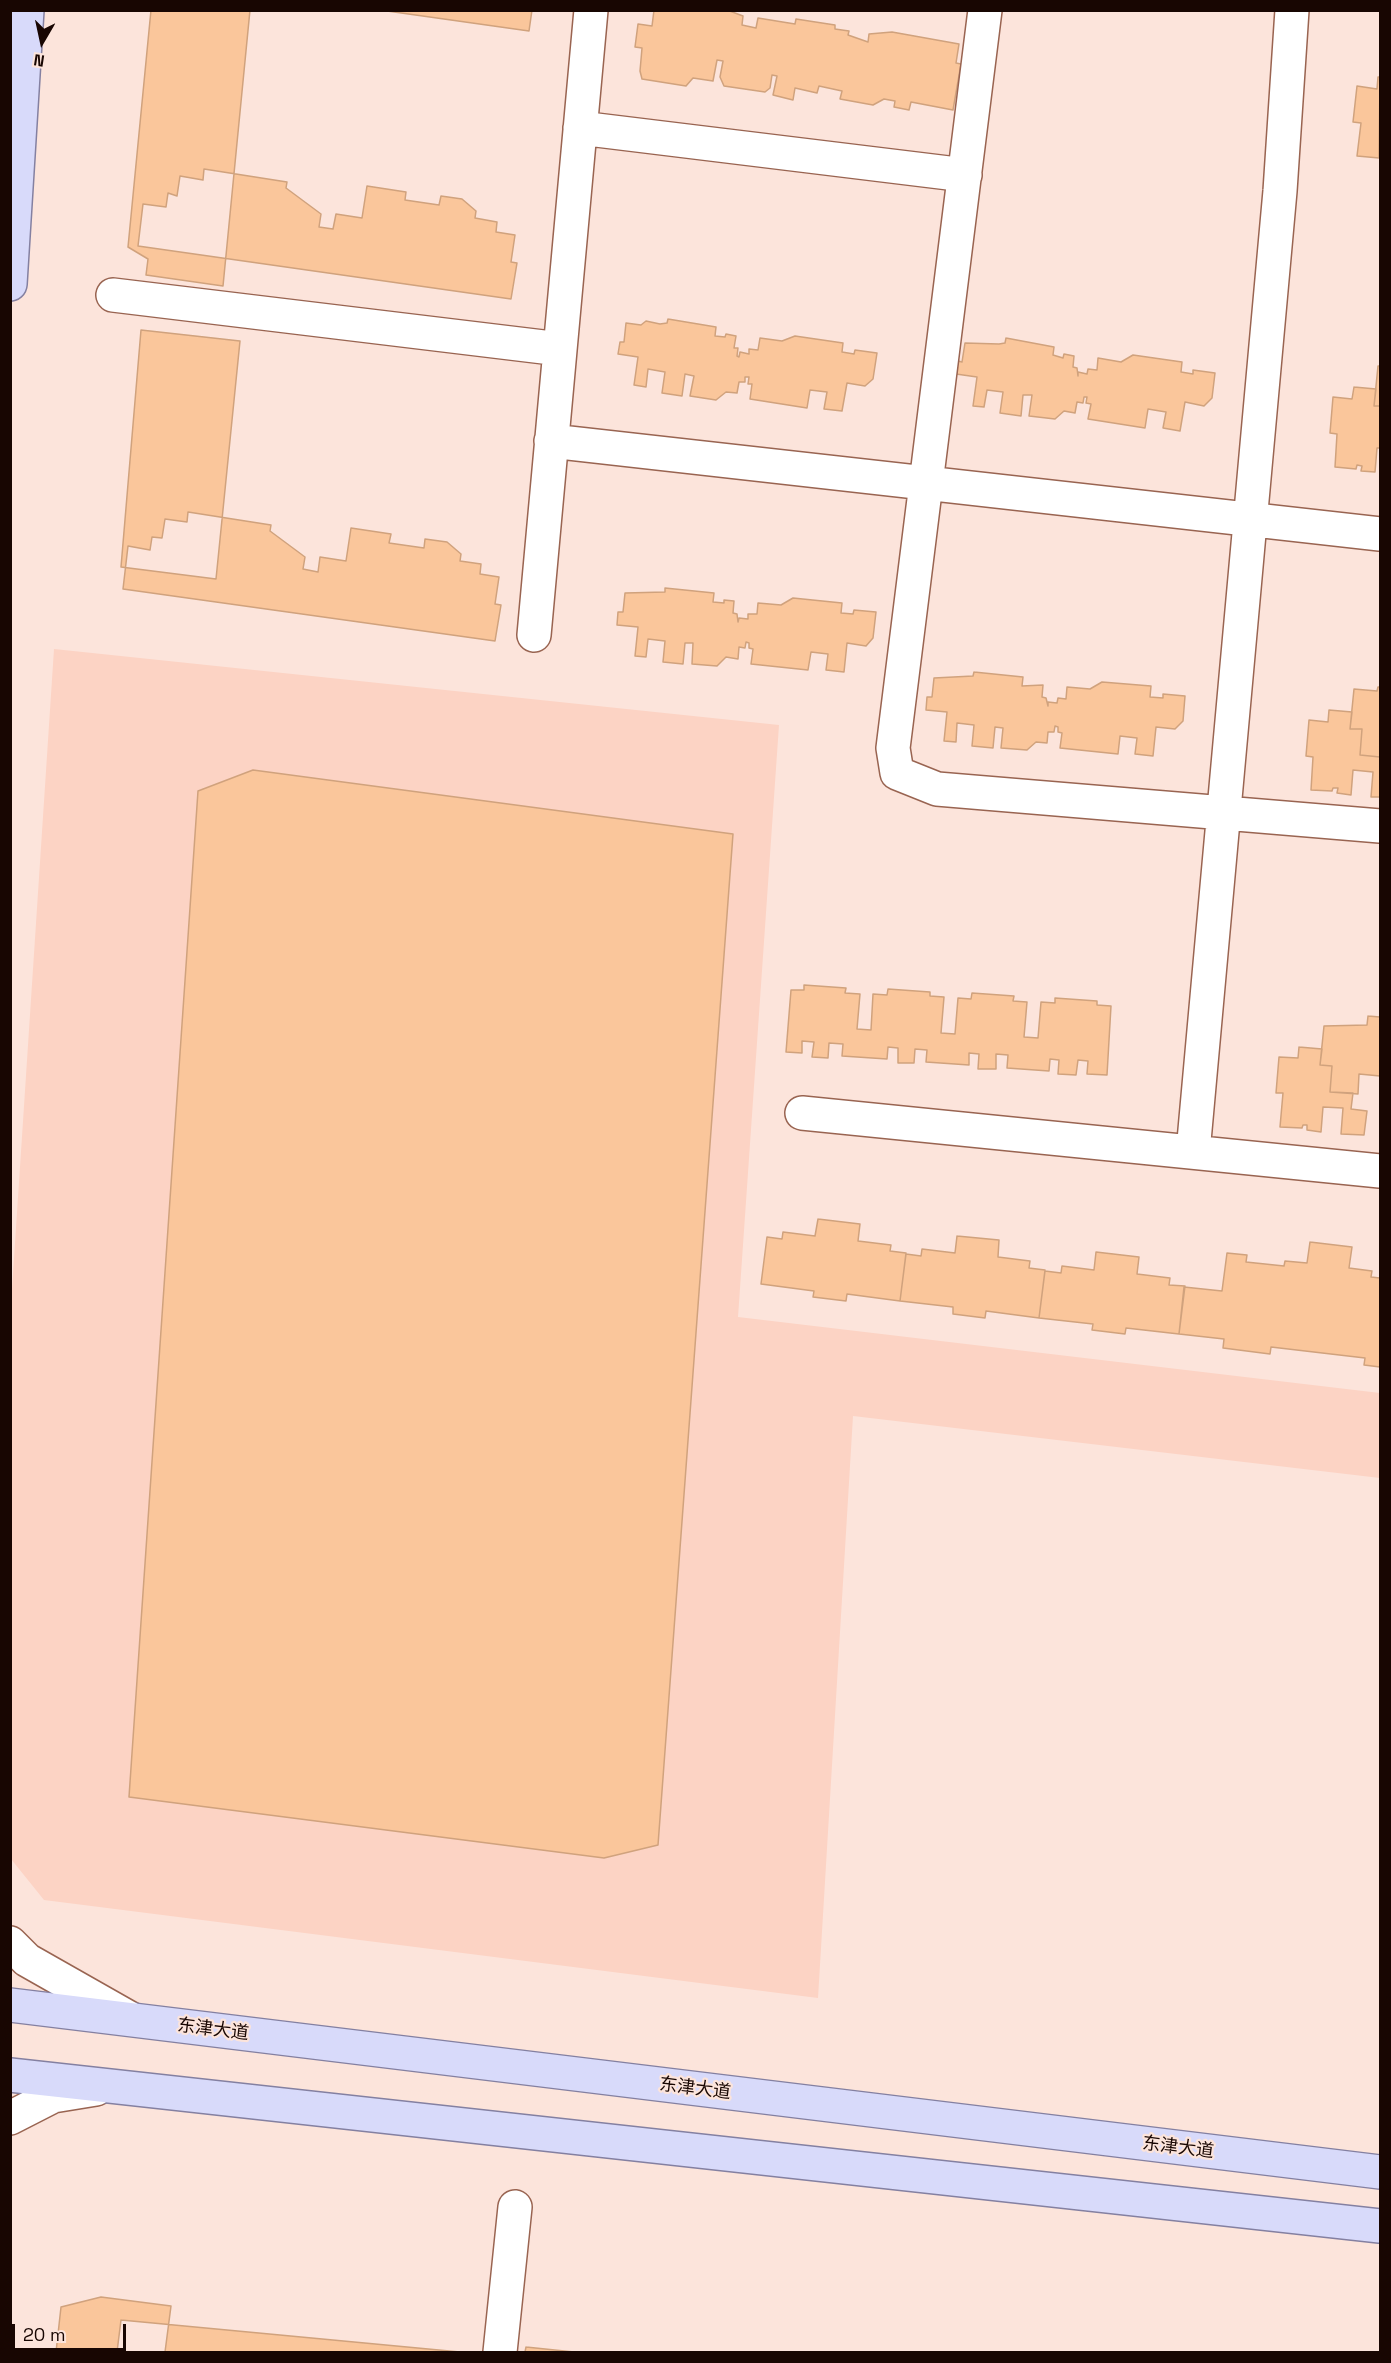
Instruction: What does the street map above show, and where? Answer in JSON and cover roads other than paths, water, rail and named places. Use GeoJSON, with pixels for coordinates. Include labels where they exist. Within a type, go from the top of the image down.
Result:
{"type":"FeatureCollection","features":[{"type":"Feature","properties":{"kind":"main road"},"geometry":{"type":"LineString","coordinates":[[10,284],[27,10]]}},
{"type":"Feature","properties":{"kind":"main road","name":"东津大道"},"geometry":{"type":"LineString","coordinates":[[10,2005],[1380,2172]]}},
{"type":"Feature","properties":{"kind":"main road"},"geometry":{"type":"LineString","coordinates":[[10,2075],[1380,2226]]}},
{"type":"Feature","properties":{"kind":"street"},"geometry":{"type":"LineString","coordinates":[[534,635],[591,10]]}},
{"type":"Feature","properties":{"kind":"street"},"geometry":{"type":"LineString","coordinates":[[985,10],[893,748],[897,773],[937,789],[1380,826]]}},
{"type":"Feature","properties":{"kind":"street"},"geometry":{"type":"LineString","coordinates":[[1193,1152],[1280,191],[1292,10]]}},
{"type":"Feature","properties":{"kind":"street"},"geometry":{"type":"LineString","coordinates":[[580,128],[965,175]]}},
{"type":"Feature","properties":{"kind":"street"},"geometry":{"type":"LineString","coordinates":[[113,295],[560,349]]}},
{"type":"Feature","properties":{"kind":"street"},"geometry":{"type":"LineString","coordinates":[[551,441],[1380,534]]}},
{"type":"Feature","properties":{"kind":"street"},"geometry":{"type":"LineString","coordinates":[[802,1113],[1380,1172]]}},
{"type":"Feature","properties":{"kind":"street"},"geometry":{"type":"LineString","coordinates":[[10,1943],[27,1960],[136,2021]]}},
{"type":"Feature","properties":{"kind":"street"},"geometry":{"type":"LineString","coordinates":[[10,2118],[53,2096],[112,2086]]}},
{"type":"Feature","properties":{"kind":"street"},"geometry":{"type":"LineString","coordinates":[[500,2352],[515,2207]]}}]}
